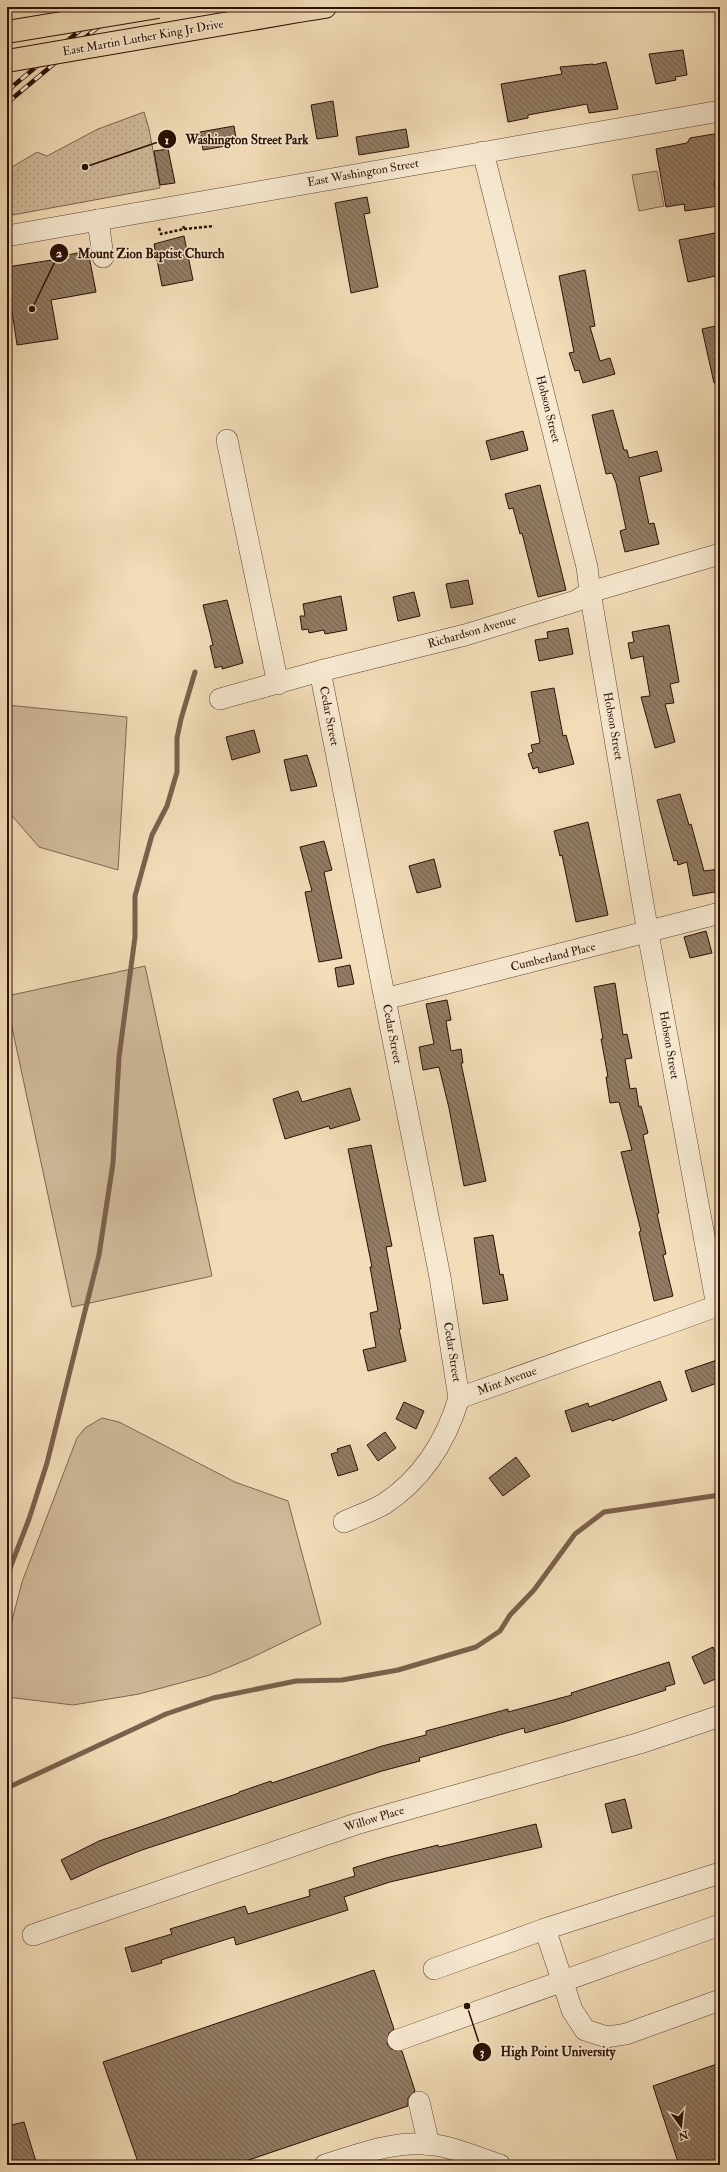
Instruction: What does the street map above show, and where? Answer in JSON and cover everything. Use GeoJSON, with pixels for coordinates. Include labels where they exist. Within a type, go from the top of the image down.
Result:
{"type":"FeatureCollection","features":[{"type":"Feature","properties":{"kind":"main road"},"geometry":{"type":"LineString","coordinates":[[7,32],[158,7]]}},
{"type":"Feature","properties":{"kind":"main road","name":"East Martin Luther King Jr Drive"},"geometry":{"type":"LineString","coordinates":[[7,60],[325,7]]}},
{"type":"Feature","properties":{"kind":"street","name":"East Washington Street"},"geometry":{"type":"LineString","coordinates":[[7,236],[720,111]]}},
{"type":"Feature","properties":{"kind":"street","name":"Hobson Street"},"geometry":{"type":"LineString","coordinates":[[483,152],[587,567],[648,933],[719,1306]]}},
{"type":"Feature","properties":{"kind":"street"},"geometry":{"type":"LineString","coordinates":[[98,220],[103,257]]}},
{"type":"Feature","properties":{"kind":"street"},"geometry":{"type":"LineString","coordinates":[[227,440],[278,684]]}},
{"type":"Feature","properties":{"kind":"street","name":"Richardson Avenue"},"geometry":{"type":"LineString","coordinates":[[220,699],[320,671],[465,635],[576,601],[590,592],[720,554]]}},
{"type":"Feature","properties":{"kind":"street","name":"Cedar Street"},"geometry":{"type":"LineString","coordinates":[[320,671],[440,1277],[459,1398]]}},
{"type":"Feature","properties":{"kind":"street","name":"Cumberland Place"},"geometry":{"type":"LineString","coordinates":[[385,999],[648,933],[720,913]]}},
{"type":"Feature","properties":{"kind":"street","name":"Mint Avenue"},"geometry":{"type":"LineString","coordinates":[[459,1398],[719,1306]]}},
{"type":"Feature","properties":{"kind":"street"},"geometry":{"type":"LineString","coordinates":[[344,1522],[382,1504],[402,1491],[418,1475],[443,1441],[459,1398]]}},
{"type":"Feature","properties":{"kind":"street","name":"Willow Place"},"geometry":{"type":"LineString","coordinates":[[33,1935],[356,1824],[640,1743],[720,1716]]}},
{"type":"Feature","properties":{"kind":"street"},"geometry":{"type":"LineString","coordinates":[[434,1969],[545,1930],[720,1873]]}},
{"type":"Feature","properties":{"kind":"street"},"geometry":{"type":"LineString","coordinates":[[398,2040],[562,1980],[720,1925]]}},
{"type":"Feature","properties":{"kind":"street"},"geometry":{"type":"LineString","coordinates":[[545,1930],[578,2022],[585,2030],[607,2036],[626,2034],[720,2000]]}},
{"type":"Feature","properties":{"kind":"street"},"geometry":{"type":"LineString","coordinates":[[419,2102],[429,2145]]}},
{"type":"Feature","properties":{"kind":"street"},"geometry":{"type":"LineString","coordinates":[[324,2165],[385,2147],[417,2144],[441,2146],[500,2165]]}},
{"type":"Feature","properties":{"kind":"path"},"geometry":{"type":"LineString","coordinates":[[183,220],[184,229]]}},
{"type":"Feature","properties":{"kind":"path"},"geometry":{"type":"LineString","coordinates":[[161,234],[184,229],[214,226]]}},
{"type":"Feature","properties":{"kind":"shaded area"},"geometry":{"type":"Polygon","coordinates":[[[144,112],[149,129],[160,188],[7,216],[7,170],[37,152],[47,156],[98,129],[144,112]]]}},
{"type":"Feature","properties":{"kind":"shaded area"},"geometry":{"type":"Polygon","coordinates":[[[657,171],[664,206],[639,211],[632,175],[657,171]]]}},
{"type":"Feature","properties":{"kind":"shaded area"},"geometry":{"type":"Polygon","coordinates":[[[7,705],[127,717],[118,870],[39,847],[7,810],[7,705]]]}},
{"type":"Feature","properties":{"kind":"shaded area"},"geometry":{"type":"Polygon","coordinates":[[[145,966],[212,1276],[72,1307],[7,1004],[7,996],[145,966]]]}},
{"type":"Feature","properties":{"kind":"shaded area"},"geometry":{"type":"Polygon","coordinates":[[[102,1418],[119,1422],[235,1482],[288,1501],[321,1624],[253,1657],[210,1675],[139,1694],[73,1705],[7,1697],[7,1640],[22,1582],[77,1438],[85,1428],[102,1418]]]}},
{"type":"Feature","properties":{"kind":"building"},"geometry":{"type":"Polygon","coordinates":[[[683,50],[687,75],[675,77],[676,80],[656,84],[649,54],[683,50]]]}},
{"type":"Feature","properties":{"kind":"building"},"geometry":{"type":"Polygon","coordinates":[[[606,62],[618,109],[589,113],[587,104],[528,115],[528,118],[508,122],[501,84],[562,74],[560,67],[593,65],[606,62]]]}},
{"type":"Feature","properties":{"kind":"building"},"geometry":{"type":"Polygon","coordinates":[[[333,101],[338,136],[317,139],[311,105],[333,101]]]}},
{"type":"Feature","properties":{"kind":"building"},"geometry":{"type":"Polygon","coordinates":[[[234,126],[237,144],[203,150],[200,132],[234,126]]]}},
{"type":"Feature","properties":{"kind":"building"},"geometry":{"type":"Polygon","coordinates":[[[406,129],[409,147],[359,155],[356,137],[406,129]]]}},
{"type":"Feature","properties":{"kind":"building"},"geometry":{"type":"Polygon","coordinates":[[[720,133],[720,180],[714,182],[718,206],[685,211],[684,204],[666,207],[656,149],[687,143],[690,138],[720,133]]]}},
{"type":"Feature","properties":{"kind":"building"},"geometry":{"type":"Polygon","coordinates":[[[168,149],[175,183],[160,185],[154,151],[168,149]]]}},
{"type":"Feature","properties":{"kind":"building"},"geometry":{"type":"Polygon","coordinates":[[[367,197],[370,213],[364,214],[378,287],[351,293],[335,203],[367,197]]]}},
{"type":"Feature","properties":{"kind":"building"},"geometry":{"type":"Polygon","coordinates":[[[720,232],[720,275],[688,282],[679,240],[720,232]]]}},
{"type":"Feature","properties":{"kind":"building"},"geometry":{"type":"Polygon","coordinates":[[[184,236],[193,280],[162,286],[154,244],[184,236]]]}},
{"type":"Feature","properties":{"kind":"building"},"geometry":{"type":"Polygon","coordinates":[[[88,251],[96,292],[51,300],[58,339],[17,345],[7,278],[7,267],[52,260],[52,258],[88,251]]]}},
{"type":"Feature","properties":{"kind":"building"},"geometry":{"type":"Polygon","coordinates":[[[585,270],[595,326],[590,327],[600,361],[610,358],[615,374],[583,383],[579,370],[575,371],[569,353],[574,352],[559,276],[585,270]]]}},
{"type":"Feature","properties":{"kind":"building"},"geometry":{"type":"Polygon","coordinates":[[[720,325],[720,382],[714,383],[702,329],[720,325]]]}},
{"type":"Feature","properties":{"kind":"building"},"geometry":{"type":"Polygon","coordinates":[[[613,410],[624,450],[627,450],[629,458],[657,451],[662,471],[639,477],[649,524],[654,523],[659,544],[625,552],[620,531],[626,529],[616,483],[612,473],[606,474],[592,415],[613,410]]]}},
{"type":"Feature","properties":{"kind":"building"},"geometry":{"type":"Polygon","coordinates":[[[523,431],[528,450],[491,460],[486,441],[523,431]]]}},
{"type":"Feature","properties":{"kind":"building"},"geometry":{"type":"Polygon","coordinates":[[[540,485],[566,590],[538,597],[522,533],[520,534],[513,508],[509,509],[505,494],[540,485]]]}},
{"type":"Feature","properties":{"kind":"building"},"geometry":{"type":"Polygon","coordinates":[[[468,580],[473,604],[451,608],[446,584],[468,580]]]}},
{"type":"Feature","properties":{"kind":"building"},"geometry":{"type":"Polygon","coordinates":[[[414,592],[420,616],[398,621],[393,597],[414,592]]]}},
{"type":"Feature","properties":{"kind":"building"},"geometry":{"type":"Polygon","coordinates":[[[341,596],[347,630],[325,634],[324,630],[309,633],[308,629],[302,630],[300,616],[305,616],[303,604],[341,596]]]}},
{"type":"Feature","properties":{"kind":"building"},"geometry":{"type":"Polygon","coordinates":[[[227,600],[243,663],[222,669],[222,666],[215,668],[210,646],[213,645],[203,605],[227,600]]]}},
{"type":"Feature","properties":{"kind":"building"},"geometry":{"type":"Polygon","coordinates":[[[669,625],[679,682],[670,684],[674,703],[665,704],[675,742],[655,748],[641,697],[650,696],[643,656],[631,659],[628,643],[634,642],[632,632],[669,625]]]}},
{"type":"Feature","properties":{"kind":"building"},"geometry":{"type":"Polygon","coordinates":[[[568,628],[573,654],[539,661],[535,640],[548,638],[547,632],[568,628]]]}},
{"type":"Feature","properties":{"kind":"building"},"geometry":{"type":"Polygon","coordinates":[[[554,688],[563,736],[566,735],[574,764],[539,773],[538,767],[533,769],[528,754],[533,752],[531,745],[540,743],[531,692],[554,688]]]}},
{"type":"Feature","properties":{"kind":"building"},"geometry":{"type":"Polygon","coordinates":[[[254,730],[260,752],[232,760],[226,737],[254,730]]]}},
{"type":"Feature","properties":{"kind":"building"},"geometry":{"type":"Polygon","coordinates":[[[307,755],[317,786],[291,791],[284,760],[307,755]]]}},
{"type":"Feature","properties":{"kind":"building"},"geometry":{"type":"Polygon","coordinates":[[[680,794],[689,825],[691,824],[704,871],[720,869],[720,891],[693,896],[687,862],[678,865],[677,860],[674,861],[657,800],[680,794]]]}},
{"type":"Feature","properties":{"kind":"building"},"geometry":{"type":"Polygon","coordinates":[[[588,822],[608,915],[576,922],[562,855],[560,856],[554,831],[588,822]]]}},
{"type":"Feature","properties":{"kind":"building"},"geometry":{"type":"Polygon","coordinates":[[[324,841],[332,870],[324,872],[342,958],[319,962],[305,892],[312,891],[300,847],[324,841]]]}},
{"type":"Feature","properties":{"kind":"building"},"geometry":{"type":"Polygon","coordinates":[[[434,859],[441,887],[417,893],[409,866],[434,859]]]}},
{"type":"Feature","properties":{"kind":"building"},"geometry":{"type":"Polygon","coordinates":[[[706,931],[712,953],[690,958],[684,937],[706,931]]]}},
{"type":"Feature","properties":{"kind":"building"},"geometry":{"type":"Polygon","coordinates":[[[350,965],[354,984],[338,987],[335,968],[350,965]]]}},
{"type":"Feature","properties":{"kind":"building"},"geometry":{"type":"Polygon","coordinates":[[[615,983],[623,1035],[627,1034],[632,1058],[625,1059],[630,1089],[636,1088],[639,1107],[641,1106],[648,1133],[643,1135],[659,1213],[657,1214],[666,1254],[663,1255],[673,1296],[654,1301],[639,1232],[641,1231],[621,1152],[632,1150],[619,1102],[610,1103],[606,1077],[608,1077],[601,1039],[603,1039],[594,987],[615,983]]]}},
{"type":"Feature","properties":{"kind":"building"},"geometry":{"type":"Polygon","coordinates":[[[447,1000],[451,1020],[446,1021],[451,1051],[461,1049],[463,1063],[461,1063],[486,1181],[464,1186],[449,1108],[439,1067],[423,1070],[419,1047],[434,1044],[426,1004],[447,1000]]]}},
{"type":"Feature","properties":{"kind":"building"},"geometry":{"type":"Polygon","coordinates":[[[350,1088],[360,1120],[330,1129],[329,1126],[285,1139],[273,1099],[298,1091],[302,1102],[350,1088]]]}},
{"type":"Feature","properties":{"kind":"building"},"geometry":{"type":"Polygon","coordinates":[[[371,1145],[392,1246],[386,1247],[401,1329],[399,1329],[406,1361],[368,1371],[363,1350],[376,1347],[370,1313],[378,1311],[370,1267],[372,1267],[348,1149],[371,1145]]]}},
{"type":"Feature","properties":{"kind":"building"},"geometry":{"type":"Polygon","coordinates":[[[493,1235],[500,1275],[503,1274],[508,1300],[483,1304],[474,1238],[493,1235]]]}},
{"type":"Feature","properties":{"kind":"building"},"geometry":{"type":"Polygon","coordinates":[[[720,1359],[720,1382],[692,1392],[685,1371],[720,1359]]]}},
{"type":"Feature","properties":{"kind":"building"},"geometry":{"type":"Polygon","coordinates":[[[660,1381],[667,1400],[612,1421],[611,1419],[572,1432],[565,1411],[588,1403],[589,1407],[660,1381]]]}},
{"type":"Feature","properties":{"kind":"building"},"geometry":{"type":"Polygon","coordinates":[[[404,1402],[424,1411],[416,1429],[396,1419],[404,1402]]]}},
{"type":"Feature","properties":{"kind":"building"},"geometry":{"type":"Polygon","coordinates":[[[385,1432],[396,1448],[378,1461],[367,1445],[385,1432]]]}},
{"type":"Feature","properties":{"kind":"building"},"geometry":{"type":"Polygon","coordinates":[[[350,1445],[358,1470],[338,1476],[331,1454],[338,1452],[337,1449],[350,1445]]]}},
{"type":"Feature","properties":{"kind":"building"},"geometry":{"type":"Polygon","coordinates":[[[516,1457],[530,1476],[503,1496],[489,1478],[516,1457]]]}},
{"type":"Feature","properties":{"kind":"building"},"geometry":{"type":"Polygon","coordinates":[[[713,1647],[720,1663],[720,1677],[704,1684],[692,1657],[713,1647]]]}},
{"type":"Feature","properties":{"kind":"building"},"geometry":{"type":"Polygon","coordinates":[[[669,1662],[675,1684],[665,1687],[666,1690],[525,1733],[524,1728],[419,1758],[420,1761],[382,1771],[142,1850],[101,1866],[71,1880],[61,1860],[99,1841],[271,1781],[272,1783],[382,1746],[426,1735],[426,1731],[508,1709],[508,1712],[572,1695],[571,1693],[669,1662]]]}},
{"type":"Feature","properties":{"kind":"building"},"geometry":{"type":"Polygon","coordinates":[[[625,1799],[632,1828],[612,1833],[605,1804],[625,1799]]]}},
{"type":"Feature","properties":{"kind":"building"},"geometry":{"type":"Polygon","coordinates":[[[536,1824],[542,1847],[390,1882],[344,1897],[348,1910],[236,1945],[234,1937],[161,1960],[162,1963],[132,1972],[125,1948],[172,1934],[170,1929],[245,1906],[248,1914],[310,1896],[309,1890],[355,1876],[353,1868],[386,1858],[536,1824]]]}},
{"type":"Feature","properties":{"kind":"building"},"geometry":{"type":"Polygon","coordinates":[[[374,1970],[394,2029],[389,2033],[387,2044],[391,2049],[402,2051],[415,2091],[408,2098],[408,2106],[234,2165],[139,2165],[103,2062],[374,1970]]]}},
{"type":"Feature","properties":{"kind":"building"},"geometry":{"type":"Polygon","coordinates":[[[720,2063],[720,2165],[679,2165],[653,2086],[720,2063]]]}},
{"type":"Feature","properties":{"kind":"building"},"geometry":{"type":"Polygon","coordinates":[[[24,2122],[37,2165],[7,2165],[7,2126],[24,2122]]]}},
{"type":"Feature","properties":{"kind":"waterway"},"geometry":{"type":"LineString","coordinates":[[7,1576],[29,1519],[47,1463],[99,1255],[113,1163],[119,1057],[135,937],[135,896],[152,835],[167,806],[177,772],[177,738],[195,672]]}},
{"type":"Feature","properties":{"kind":"waterway"},"geometry":{"type":"LineString","coordinates":[[7,1788],[166,1714],[213,1698],[296,1681],[342,1680],[398,1670],[476,1647],[500,1631],[510,1615],[534,1590],[575,1534],[604,1512],[720,1495]]}},
{"type":"Feature","properties":{"kind":"railway"},"geometry":{"type":"LineString","coordinates":[[7,91],[108,7]]}},
{"type":"Feature","properties":{"kind":"railway"},"geometry":{"type":"LineString","coordinates":[[7,103],[122,7]]}},
{"type":"Feature","properties":{"kind":"place","name":"Washington Street Park"},"geometry":{"type":"Point","coordinates":[85,167]}},
{"type":"Feature","properties":{"kind":"place","name":"Mount Zion Baptist Church"},"geometry":{"type":"Point","coordinates":[32,309]}},
{"type":"Feature","properties":{"kind":"place","name":"High Point University"},"geometry":{"type":"Point","coordinates":[467,2006]}}]}
